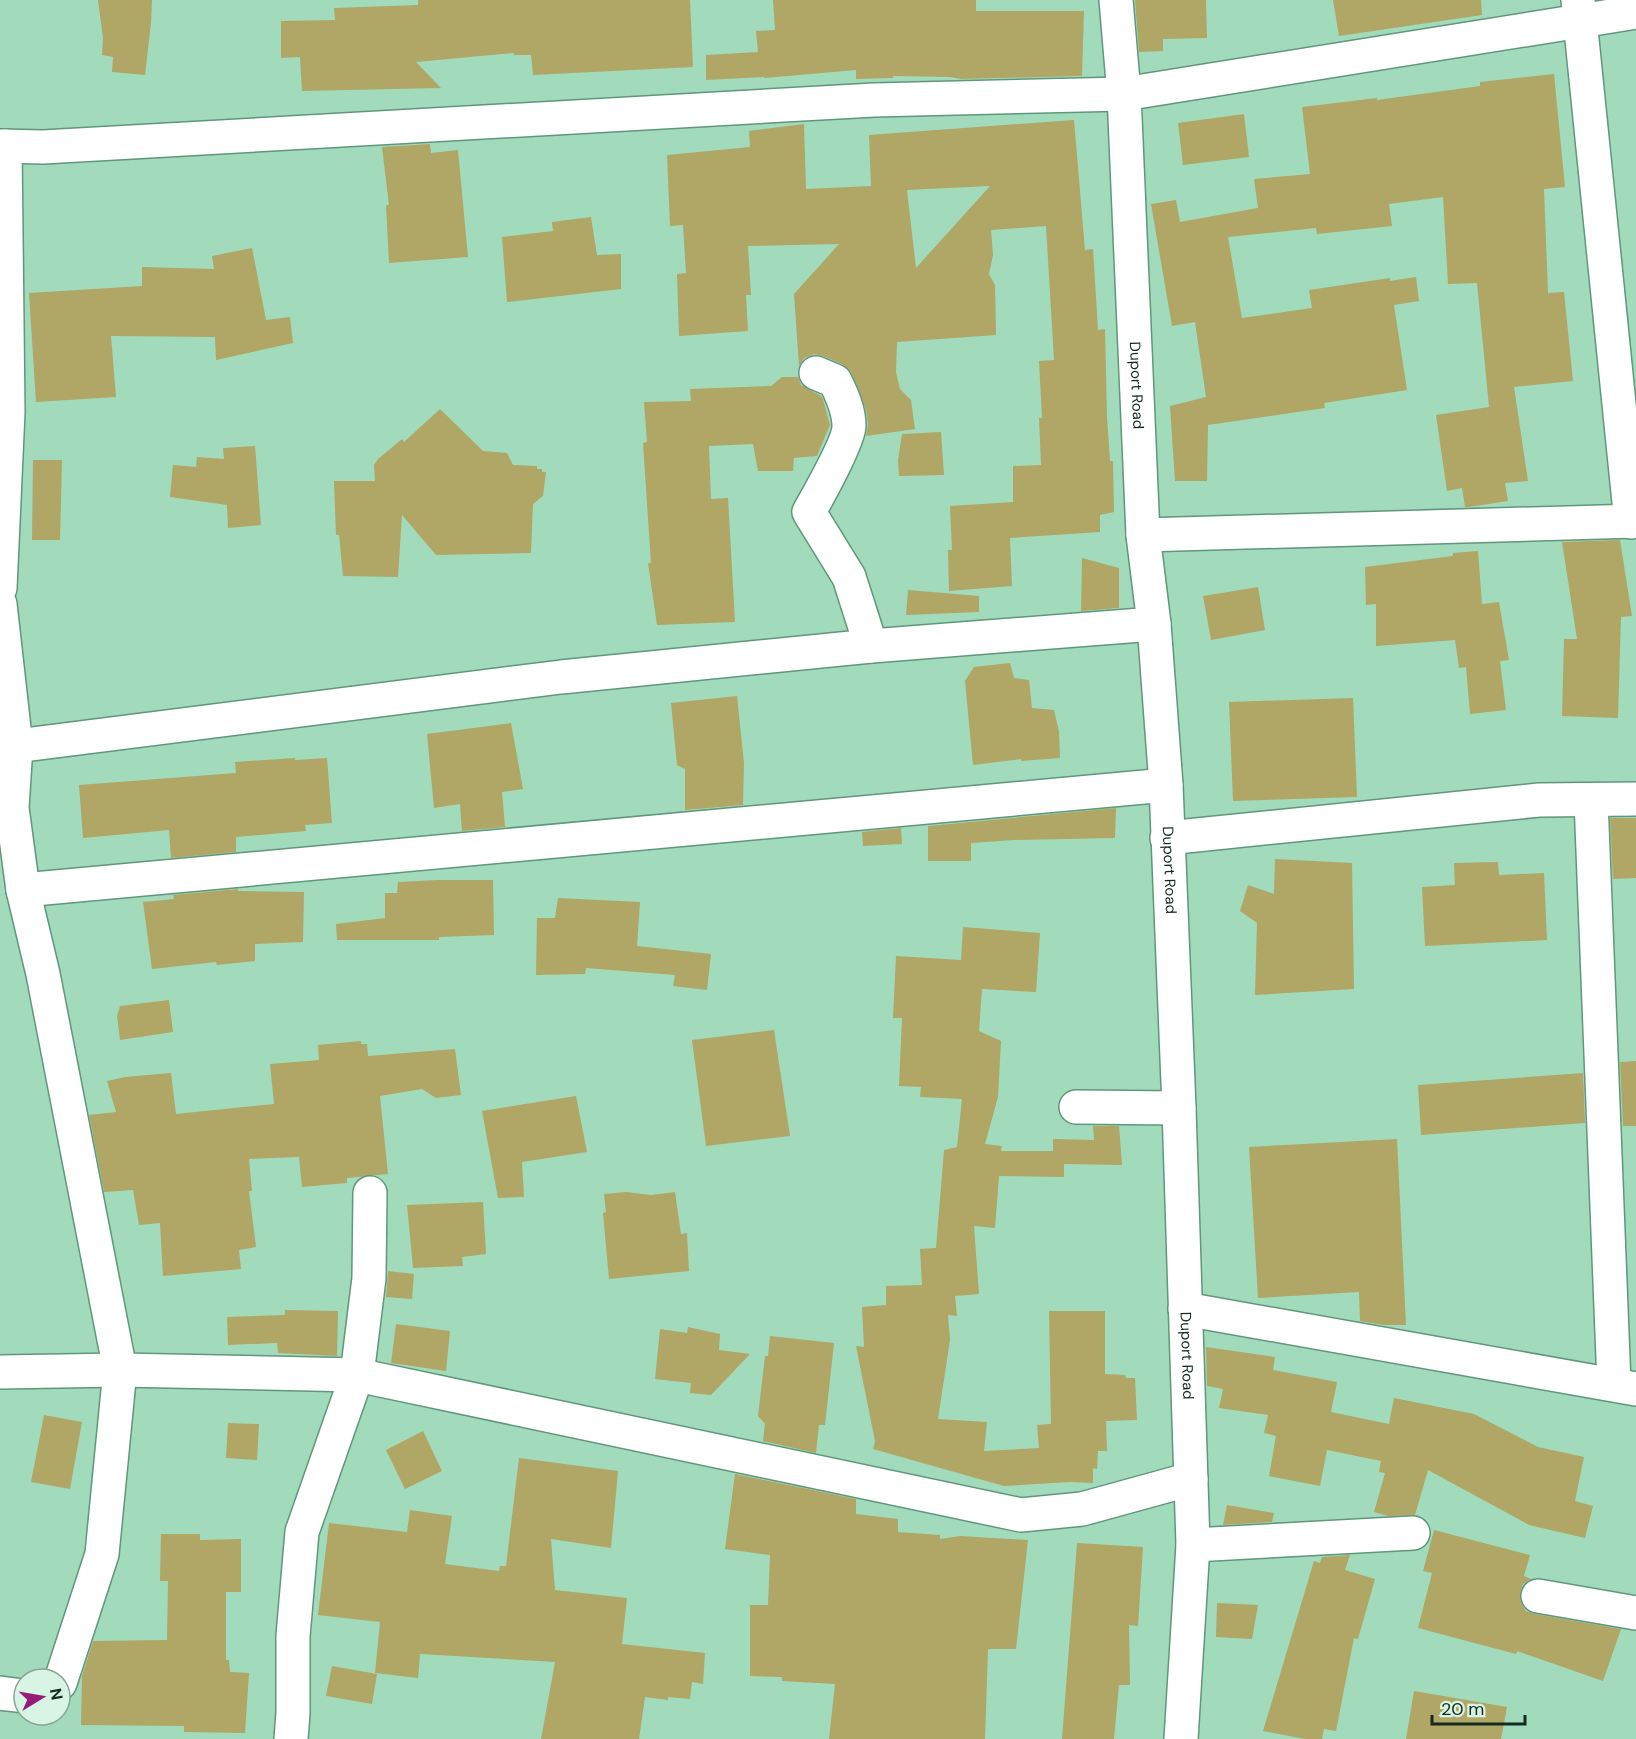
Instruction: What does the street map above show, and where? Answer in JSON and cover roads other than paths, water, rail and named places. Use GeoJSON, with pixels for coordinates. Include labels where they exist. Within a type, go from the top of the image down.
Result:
{"type":"FeatureCollection","features":[{"type":"Feature","properties":{"kind":"street","name":"Duport Road"},"geometry":{"type":"LineString","coordinates":[[1116,0],[1124,94],[1143,535],[1154,624],[1166,785],[1179,1108],[1193,1545],[1181,1739]]}},
{"type":"Feature","properties":{"kind":"street"},"geometry":{"type":"LineString","coordinates":[[1143,535],[1633,521],[1580,10]]}},
{"type":"Feature","properties":{"kind":"street"},"geometry":{"type":"LineString","coordinates":[[0,588],[8,412],[2,146],[43,147],[873,100],[1124,94],[1580,10],[1636,12]]}},
{"type":"Feature","properties":{"kind":"street"},"geometry":{"type":"LineString","coordinates":[[816,373],[835,381],[846,404],[849,429],[831,472],[797,510],[849,577],[871,646]]}},
{"type":"Feature","properties":{"kind":"street"},"geometry":{"type":"LineString","coordinates":[[0,604],[16,746],[12,808],[23,890],[43,974],[120,1370],[102,1554],[65,1667]]}},
{"type":"Feature","properties":{"kind":"street"},"geometry":{"type":"LineString","coordinates":[[16,746],[549,679],[871,646],[1154,624]]}},
{"type":"Feature","properties":{"kind":"street"},"geometry":{"type":"LineString","coordinates":[[23,890],[1166,785]]}},
{"type":"Feature","properties":{"kind":"street"},"geometry":{"type":"LineString","coordinates":[[1167,838],[1539,800],[1636,799]]}},
{"type":"Feature","properties":{"kind":"street"},"geometry":{"type":"LineString","coordinates":[[1185,1309],[1625,1387],[1590,800]]}},
{"type":"Feature","properties":{"kind":"street"},"geometry":{"type":"LineString","coordinates":[[1076,1107],[1179,1108]]}},
{"type":"Feature","properties":{"kind":"street"},"geometry":{"type":"LineString","coordinates":[[291,1739],[293,1636],[302,1532],[357,1375],[369,1278],[370,1193]]}},
{"type":"Feature","properties":{"kind":"street"},"geometry":{"type":"LineString","coordinates":[[0,1372],[120,1370],[357,1375],[1021,1515],[1082,1509],[1191,1479]]}},
{"type":"Feature","properties":{"kind":"street"},"geometry":{"type":"LineString","coordinates":[[1193,1545],[1413,1533]]}},
{"type":"Feature","properties":{"kind":"street"},"geometry":{"type":"LineString","coordinates":[[1538,1596],[1636,1613]]}}]}
